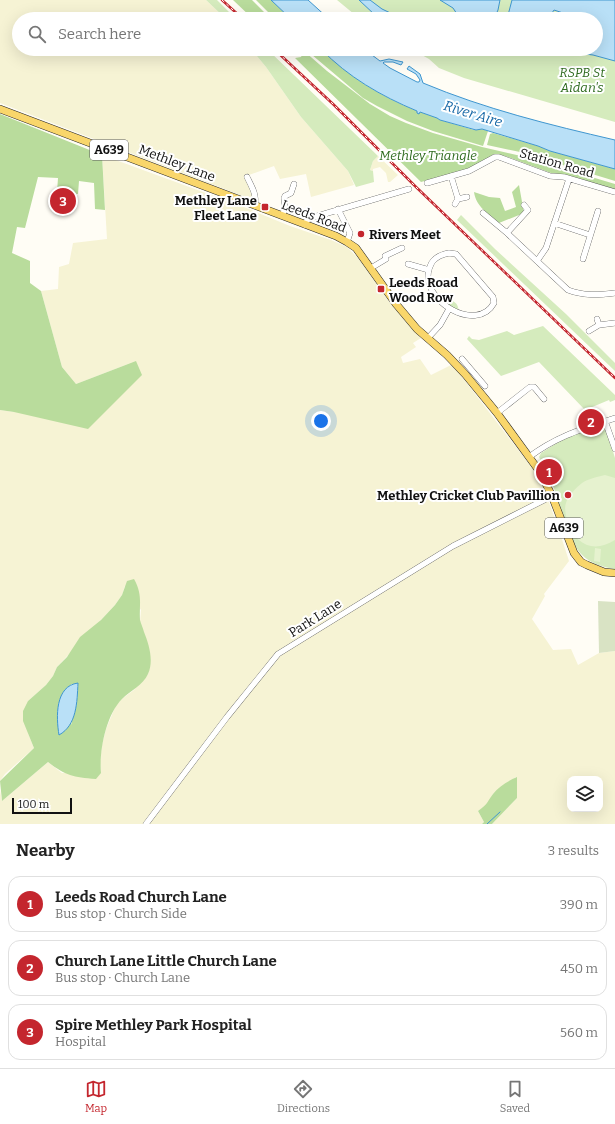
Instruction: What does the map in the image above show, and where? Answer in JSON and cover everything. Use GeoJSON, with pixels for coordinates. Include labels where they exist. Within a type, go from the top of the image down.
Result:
{"type":"FeatureCollection","features":[{"type":"Feature","properties":{"kind":"main road","name":"Methley Lane"},"geometry":{"type":"LineString","coordinates":[[0,109],[255,206]]}},
{"type":"Feature","properties":{"kind":"main road","name":"Leeds Road"},"geometry":{"type":"LineString","coordinates":[[255,206],[347,242],[356,248],[396,304],[417,329],[447,355],[469,380],[497,413],[529,458]]}},
{"type":"Feature","properties":{"kind":"main road","name":"A639"},"geometry":{"type":"LineString","coordinates":[[529,458],[540,472],[552,496],[571,547],[578,559],[596,570],[615,573]]}},
{"type":"Feature","properties":{"kind":"street","name":"Station Road"},"geometry":{"type":"LineString","coordinates":[[427,183],[469,172],[495,157],[500,157],[550,176],[569,179],[615,192]]}},
{"type":"Feature","properties":{"kind":"street"},"geometry":{"type":"LineString","coordinates":[[451,176],[456,201],[467,197]]}},
{"type":"Feature","properties":{"kind":"street"},"geometry":{"type":"LineString","coordinates":[[247,177],[254,192],[256,200],[255,206]]}},
{"type":"Feature","properties":{"kind":"street"},"geometry":{"type":"LineString","coordinates":[[537,261],[546,248],[569,179]]}},
{"type":"Feature","properties":{"kind":"street"},"geometry":{"type":"LineString","coordinates":[[282,216],[285,208],[284,198],[291,193],[294,184]]}},
{"type":"Feature","properties":{"kind":"street"},"geometry":{"type":"LineString","coordinates":[[305,225],[307,220],[314,217],[409,189]]}},
{"type":"Feature","properties":{"kind":"street"},"geometry":{"type":"LineString","coordinates":[[508,233],[528,210],[524,205]]}},
{"type":"Feature","properties":{"kind":"street"},"geometry":{"type":"LineString","coordinates":[[338,209],[350,233],[347,242]]}},
{"type":"Feature","properties":{"kind":"street"},"geometry":{"type":"LineString","coordinates":[[583,259],[598,211]]}},
{"type":"Feature","properties":{"kind":"street"},"geometry":{"type":"LineString","coordinates":[[483,213],[508,233],[568,290],[594,296],[615,294]]}},
{"type":"Feature","properties":{"kind":"street"},"geometry":{"type":"LineString","coordinates":[[554,223],[590,235]]}},
{"type":"Feature","properties":{"kind":"street"},"geometry":{"type":"LineString","coordinates":[[371,268],[386,259],[386,256],[402,248]]}},
{"type":"Feature","properties":{"kind":"street"},"geometry":{"type":"LineString","coordinates":[[449,252],[456,254],[493,297],[494,303],[490,310],[483,314],[474,315],[458,313],[449,309],[440,302],[428,284],[429,270],[432,261],[449,252]]}},
{"type":"Feature","properties":{"kind":"street"},"geometry":{"type":"LineString","coordinates":[[408,264],[429,270]]}},
{"type":"Feature","properties":{"kind":"street"},"geometry":{"type":"LineString","coordinates":[[428,338],[440,324],[449,309]]}},
{"type":"Feature","properties":{"kind":"street"},"geometry":{"type":"LineString","coordinates":[[589,332],[598,322],[615,323]]}},
{"type":"Feature","properties":{"kind":"street"},"geometry":{"type":"LineString","coordinates":[[462,359],[485,386]]}},
{"type":"Feature","properties":{"kind":"street"},"geometry":{"type":"LineString","coordinates":[[469,380],[475,374]]}},
{"type":"Feature","properties":{"kind":"street"},"geometry":{"type":"LineString","coordinates":[[497,413],[530,387],[534,387],[544,399]]}},
{"type":"Feature","properties":{"kind":"street"},"geometry":{"type":"LineString","coordinates":[[529,458],[548,444],[565,435],[615,418]]}},
{"type":"Feature","properties":{"kind":"street"},"geometry":{"type":"LineString","coordinates":[[606,421],[615,449]]}},
{"type":"Feature","properties":{"kind":"street","name":"Park Lane"},"geometry":{"type":"LineString","coordinates":[[146,824],[227,717],[278,654],[453,546],[552,496]]}},
{"type":"Feature","properties":{"kind":"shaded area"},"geometry":{"type":"Polygon","coordinates":[[[0,0],[206,0],[219,12],[12,12],[12,56],[257,56],[301,117],[348,171],[354,185],[311,197],[306,174],[280,179],[274,166],[246,176],[254,199],[240,195],[0,103],[0,0]]]}},
{"type":"Feature","properties":{"kind":"shaded area"},"geometry":{"type":"Polygon","coordinates":[[[102,155],[244,207],[347,247],[359,259],[390,303],[421,338],[413,343],[416,347],[401,357],[403,363],[420,359],[431,375],[451,365],[459,373],[536,473],[544,489],[569,561],[544,594],[545,596],[532,619],[553,650],[571,649],[578,665],[599,653],[615,651],[615,824],[492,824],[517,798],[516,777],[493,794],[487,805],[478,811],[484,822],[482,824],[0,824],[0,790],[2,801],[48,762],[62,773],[101,773],[100,761],[102,745],[106,729],[116,705],[134,690],[148,674],[150,661],[149,651],[140,622],[141,610],[125,586],[122,595],[115,605],[57,667],[53,676],[46,685],[28,701],[28,733],[34,748],[5,774],[0,781],[0,410],[14,412],[136,361],[76,384],[62,367],[41,291],[58,289],[59,267],[69,264],[73,243],[107,239],[102,155]]]}},
{"type":"Feature","properties":{"kind":"shaded area"},"geometry":{"type":"Polygon","coordinates":[[[378,156],[398,175],[390,182],[388,182],[386,173],[380,167],[373,169],[373,171],[370,170],[373,161],[378,156]]]}},
{"type":"Feature","properties":{"kind":"green space"},"geometry":{"type":"Polygon","coordinates":[[[206,0],[217,0],[229,12],[219,12],[206,0]]]}},
{"type":"Feature","properties":{"kind":"green space"},"geometry":{"type":"Polygon","coordinates":[[[233,0],[252,0],[264,12],[246,12],[233,0]]]}},
{"type":"Feature","properties":{"kind":"green space"},"geometry":{"type":"Polygon","coordinates":[[[256,0],[271,0],[284,12],[268,12],[256,0]]]}},
{"type":"Feature","properties":{"kind":"green space","name":"RSPB St Aidan's"},"geometry":{"type":"Polygon","coordinates":[[[337,0],[615,0],[615,122],[464,78],[439,68],[424,56],[603,56],[603,12],[352,12],[337,0]]]}},
{"type":"Feature","properties":{"kind":"green space"},"geometry":{"type":"Polygon","coordinates":[[[257,56],[274,56],[378,156],[373,161],[370,170],[373,171],[374,182],[356,187],[348,171],[301,117],[257,56]]]}},
{"type":"Feature","properties":{"kind":"green space","name":"Methley Triangle"},"geometry":{"type":"Polygon","coordinates":[[[310,56],[370,104],[390,116],[406,123],[433,133],[521,156],[615,184],[615,189],[565,175],[551,173],[505,156],[494,154],[472,168],[421,182],[295,58],[310,56]]]}},
{"type":"Feature","properties":{"kind":"green space"},"geometry":{"type":"Polygon","coordinates":[[[313,56],[329,56],[347,72],[374,90],[404,106],[440,120],[474,130],[482,129],[488,131],[483,146],[433,131],[407,121],[363,98],[313,56]]]}},
{"type":"Feature","properties":{"kind":"green space"},"geometry":{"type":"Polygon","coordinates":[[[0,114],[102,155],[105,210],[95,209],[94,183],[79,181],[78,194],[57,192],[58,178],[38,177],[25,228],[17,227],[12,253],[30,261],[30,283],[41,291],[62,367],[76,384],[136,361],[142,375],[88,429],[0,410],[0,114]]]}},
{"type":"Feature","properties":{"kind":"green space"},"geometry":{"type":"Polygon","coordinates":[[[493,133],[615,169],[615,181],[520,152],[487,145],[490,134],[493,133]]]}},
{"type":"Feature","properties":{"kind":"green space"},"geometry":{"type":"Polygon","coordinates":[[[519,185],[524,213],[499,223],[480,206],[475,197],[474,192],[489,197],[500,198],[505,211],[516,207],[512,192],[519,185]]]}},
{"type":"Feature","properties":{"kind":"green space"},"geometry":{"type":"Polygon","coordinates":[[[461,215],[495,249],[566,314],[615,363],[615,371],[457,220],[461,215]]]}},
{"type":"Feature","properties":{"kind":"green space"},"geometry":{"type":"Polygon","coordinates":[[[447,299],[456,303],[458,312],[443,301],[447,299]]]}},
{"type":"Feature","properties":{"kind":"green space"},"geometry":{"type":"Polygon","coordinates":[[[543,326],[615,395],[615,400],[610,402],[609,400],[585,410],[539,362],[501,376],[467,339],[469,336],[472,339],[479,340],[507,331],[514,335],[543,326]]]}},
{"type":"Feature","properties":{"kind":"green space"},"geometry":{"type":"Polygon","coordinates":[[[601,426],[606,429],[615,458],[615,569],[590,561],[585,558],[577,548],[573,542],[551,480],[539,457],[541,453],[565,438],[601,426]]]}},
{"type":"Feature","properties":{"kind":"green space"},"geometry":{"type":"Polygon","coordinates":[[[605,475],[615,478],[615,540],[607,544],[592,546],[580,541],[570,529],[565,512],[565,505],[570,494],[582,483],[605,475]]]}},
{"type":"Feature","properties":{"kind":"green space"},"geometry":{"type":"Polygon","coordinates":[[[595,548],[601,549],[600,562],[594,561],[595,548]]]}},
{"type":"Feature","properties":{"kind":"green space"},"geometry":{"type":"Polygon","coordinates":[[[134,579],[139,590],[140,620],[149,647],[151,664],[146,678],[140,685],[122,699],[112,714],[105,734],[101,754],[101,773],[96,779],[70,775],[48,762],[2,801],[0,781],[34,748],[23,721],[23,711],[28,701],[46,685],[53,676],[57,667],[67,657],[80,637],[101,620],[115,605],[122,595],[127,581],[134,579]],[[71,684],[71,725],[77,700],[78,684],[71,684]]]}},
{"type":"Feature","properties":{"kind":"green space"},"geometry":{"type":"Polygon","coordinates":[[[598,601],[615,602],[615,651],[599,653],[598,601]]]}},
{"type":"Feature","properties":{"kind":"green space"},"geometry":{"type":"Polygon","coordinates":[[[517,777],[517,798],[492,824],[482,824],[484,822],[478,811],[486,805],[498,789],[517,777]]]}},
{"type":"Feature","properties":{"kind":"water"},"geometry":{"type":"Polygon","coordinates":[[[271,0],[308,0],[321,12],[284,12],[271,0]]]}},
{"type":"Feature","properties":{"kind":"water"},"geometry":{"type":"Polygon","coordinates":[[[359,0],[370,0],[388,12],[372,12],[359,0]]]}},
{"type":"Feature","properties":{"kind":"water"},"geometry":{"type":"Polygon","coordinates":[[[440,0],[500,0],[497,12],[456,12],[453,8],[440,0]]]}},
{"type":"Feature","properties":{"kind":"water"},"geometry":{"type":"Polygon","coordinates":[[[512,0],[615,0],[615,61],[597,56],[603,56],[603,12],[560,12],[554,10],[553,12],[509,12],[512,0]]]}},
{"type":"Feature","properties":{"kind":"water","name":"River Aire"},"geometry":{"type":"Polygon","coordinates":[[[328,56],[373,56],[380,61],[389,59],[403,62],[401,65],[393,62],[383,63],[419,82],[420,80],[416,74],[407,69],[409,66],[420,74],[423,83],[494,109],[615,140],[615,169],[550,151],[482,129],[476,130],[440,120],[420,112],[419,114],[417,111],[366,85],[328,56]]]}},
{"type":"Feature","properties":{"kind":"water"},"geometry":{"type":"Polygon","coordinates":[[[78,683],[73,719],[65,731],[59,735],[57,720],[61,696],[70,685],[78,683]]]}},
{"type":"Feature","properties":{"kind":"waterway"},"geometry":{"type":"LineString","coordinates":[[487,824],[500,812]]}},
{"type":"Feature","properties":{"kind":"railway"},"geometry":{"type":"LineString","coordinates":[[222,0],[235,12]]}},
{"type":"Feature","properties":{"kind":"railway"},"geometry":{"type":"LineString","coordinates":[[282,56],[333,104],[416,187],[615,378]]}},
{"type":"Feature","properties":{"kind":"place","name":"Spire Methley Park Hospital"},"geometry":{"type":"Point","coordinates":[63,201]}},
{"type":"Feature","properties":{"kind":"place","name":"Methley Lane Fleet Lane"},"geometry":{"type":"Point","coordinates":[265,207]}},
{"type":"Feature","properties":{"kind":"place","name":"Rivers Meet"},"geometry":{"type":"Point","coordinates":[361,234]}},
{"type":"Feature","properties":{"kind":"place","name":"Leeds Road Wood Row"},"geometry":{"type":"Point","coordinates":[381,289]}},
{"type":"Feature","properties":{"kind":"place","name":"Church Lane Little Church Lane"},"geometry":{"type":"Point","coordinates":[591,422]}},
{"type":"Feature","properties":{"kind":"place","name":"Leeds Road Church Lane"},"geometry":{"type":"Point","coordinates":[549,472]}},
{"type":"Feature","properties":{"kind":"place","name":"Methley Cricket Club Pavillion"},"geometry":{"type":"Point","coordinates":[568,495]}}]}
